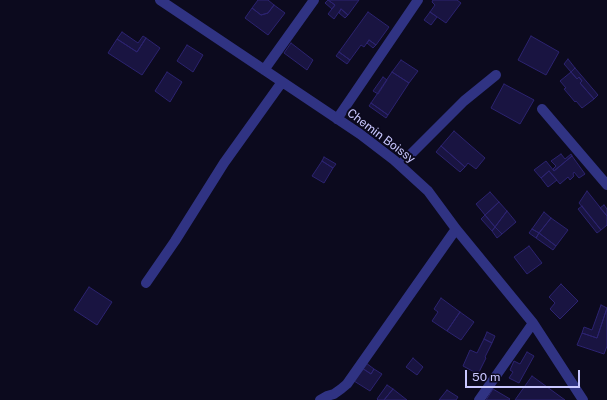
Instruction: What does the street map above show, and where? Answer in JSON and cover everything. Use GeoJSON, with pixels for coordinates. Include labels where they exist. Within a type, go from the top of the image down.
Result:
{"type":"FeatureCollection","features":[{"type":"Feature","properties":{"kind":"street","name":"Chemin Boissy"},"geometry":{"type":"LineString","coordinates":[[160,0],[360,134],[400,165],[428,191],[456,229],[533,323],[583,400]]}},
{"type":"Feature","properties":{"kind":"street"},"geometry":{"type":"LineString","coordinates":[[264,70],[314,0]]}},
{"type":"Feature","properties":{"kind":"street"},"geometry":{"type":"LineString","coordinates":[[337,119],[418,0]]}},
{"type":"Feature","properties":{"kind":"street"},"geometry":{"type":"LineString","coordinates":[[400,165],[464,101],[496,75]]}},
{"type":"Feature","properties":{"kind":"street"},"geometry":{"type":"LineString","coordinates":[[146,283],[224,163],[282,82]]}},
{"type":"Feature","properties":{"kind":"street"},"geometry":{"type":"LineString","coordinates":[[542,109],[607,185]]}},
{"type":"Feature","properties":{"kind":"street"},"geometry":{"type":"LineString","coordinates":[[320,400],[334,394],[347,384],[456,229]]}},
{"type":"Feature","properties":{"kind":"street"},"geometry":{"type":"LineString","coordinates":[[478,400],[533,323]]}},
{"type":"Feature","properties":{"kind":"building"},"geometry":{"type":"Polygon","coordinates":[[[258,0],[268,0],[274,5],[268,13],[261,15],[252,8],[258,0]]]}},
{"type":"Feature","properties":{"kind":"building"},"geometry":{"type":"Polygon","coordinates":[[[328,0],[335,5],[332,9],[325,3],[328,0]]]}},
{"type":"Feature","properties":{"kind":"building"},"geometry":{"type":"Polygon","coordinates":[[[328,0],[359,0],[348,15],[341,9],[334,19],[328,14],[335,5],[328,0]]]}},
{"type":"Feature","properties":{"kind":"building"},"geometry":{"type":"Polygon","coordinates":[[[433,0],[457,0],[461,3],[446,23],[430,12],[435,5],[432,2],[433,0]]]}},
{"type":"Feature","properties":{"kind":"building"},"geometry":{"type":"Polygon","coordinates":[[[274,5],[285,13],[268,35],[245,18],[252,8],[261,15],[268,13],[274,5]]]}},
{"type":"Feature","properties":{"kind":"building"},"geometry":{"type":"Polygon","coordinates":[[[341,9],[348,15],[345,18],[339,13],[341,9]]]}},
{"type":"Feature","properties":{"kind":"building"},"geometry":{"type":"Polygon","coordinates":[[[368,12],[389,27],[376,45],[369,40],[364,47],[361,45],[350,60],[339,52],[368,12]]]}},
{"type":"Feature","properties":{"kind":"building"},"geometry":{"type":"Polygon","coordinates":[[[430,12],[437,17],[431,25],[424,20],[430,12]]]}},
{"type":"Feature","properties":{"kind":"building"},"geometry":{"type":"Polygon","coordinates":[[[122,32],[138,43],[143,36],[146,38],[137,52],[117,39],[122,32]]]}},
{"type":"Feature","properties":{"kind":"building"},"geometry":{"type":"Polygon","coordinates":[[[531,36],[559,52],[546,75],[518,60],[531,36]]]}},
{"type":"Feature","properties":{"kind":"building"},"geometry":{"type":"Polygon","coordinates":[[[146,38],[160,48],[142,75],[108,53],[117,39],[137,52],[146,38]]]}},
{"type":"Feature","properties":{"kind":"building"},"geometry":{"type":"Polygon","coordinates":[[[369,40],[376,45],[373,48],[367,43],[369,40]]]}},
{"type":"Feature","properties":{"kind":"building"},"geometry":{"type":"Polygon","coordinates":[[[291,43],[313,60],[307,70],[284,53],[291,43]]]}},
{"type":"Feature","properties":{"kind":"building"},"geometry":{"type":"Polygon","coordinates":[[[187,45],[203,55],[193,72],[177,61],[187,45]]]}},
{"type":"Feature","properties":{"kind":"building"},"geometry":{"type":"Polygon","coordinates":[[[339,52],[350,60],[347,64],[336,56],[339,52]]]}},
{"type":"Feature","properties":{"kind":"building"},"geometry":{"type":"Polygon","coordinates":[[[568,59],[575,68],[571,72],[564,64],[568,59]]]}},
{"type":"Feature","properties":{"kind":"building"},"geometry":{"type":"Polygon","coordinates":[[[401,60],[418,71],[409,83],[392,72],[401,60]]]}},
{"type":"Feature","properties":{"kind":"building"},"geometry":{"type":"Polygon","coordinates":[[[575,68],[598,95],[594,99],[580,83],[582,81],[579,77],[577,79],[571,72],[575,68]]]}},
{"type":"Feature","properties":{"kind":"building"},"geometry":{"type":"Polygon","coordinates":[[[167,72],[182,82],[170,102],[155,91],[167,72]]]}},
{"type":"Feature","properties":{"kind":"building"},"geometry":{"type":"Polygon","coordinates":[[[392,72],[409,83],[388,115],[371,103],[392,72]]]}},
{"type":"Feature","properties":{"kind":"building"},"geometry":{"type":"Polygon","coordinates":[[[571,72],[577,79],[579,77],[582,81],[580,83],[594,99],[582,108],[564,89],[566,88],[560,81],[571,72]]]}},
{"type":"Feature","properties":{"kind":"building"},"geometry":{"type":"Polygon","coordinates":[[[383,77],[387,80],[378,94],[373,91],[383,77]]]}},
{"type":"Feature","properties":{"kind":"building"},"geometry":{"type":"Polygon","coordinates":[[[504,84],[534,100],[520,124],[491,108],[504,84]]]}},
{"type":"Feature","properties":{"kind":"building"},"geometry":{"type":"Polygon","coordinates":[[[371,103],[388,115],[386,118],[369,106],[371,103]]]}},
{"type":"Feature","properties":{"kind":"building"},"geometry":{"type":"Polygon","coordinates":[[[454,131],[485,158],[476,169],[468,163],[465,167],[441,146],[454,131]]]}},
{"type":"Feature","properties":{"kind":"building"},"geometry":{"type":"Polygon","coordinates":[[[441,146],[465,167],[460,172],[436,152],[441,146]]]}},
{"type":"Feature","properties":{"kind":"building"},"geometry":{"type":"Polygon","coordinates":[[[561,154],[565,159],[571,154],[572,156],[554,171],[553,169],[556,166],[551,161],[561,154]]]}},
{"type":"Feature","properties":{"kind":"building"},"geometry":{"type":"Polygon","coordinates":[[[572,156],[585,174],[579,178],[574,172],[574,176],[570,180],[568,177],[560,184],[549,171],[541,178],[534,170],[546,161],[554,171],[572,156]]]}},
{"type":"Feature","properties":{"kind":"building"},"geometry":{"type":"Polygon","coordinates":[[[324,157],[336,164],[333,168],[322,161],[324,157]]]}},
{"type":"Feature","properties":{"kind":"building"},"geometry":{"type":"Polygon","coordinates":[[[322,161],[333,168],[324,183],[312,176],[322,161]]]}},
{"type":"Feature","properties":{"kind":"building"},"geometry":{"type":"Polygon","coordinates":[[[549,171],[557,180],[548,187],[541,178],[549,171]]]}},
{"type":"Feature","properties":{"kind":"building"},"geometry":{"type":"Polygon","coordinates":[[[587,191],[607,216],[607,225],[601,230],[579,203],[587,191]]]}},
{"type":"Feature","properties":{"kind":"building"},"geometry":{"type":"Polygon","coordinates":[[[490,192],[499,202],[485,215],[476,204],[490,192]]]}},
{"type":"Feature","properties":{"kind":"building"},"geometry":{"type":"Polygon","coordinates":[[[499,202],[507,211],[495,227],[485,215],[499,202]]]}},
{"type":"Feature","properties":{"kind":"building"},"geometry":{"type":"Polygon","coordinates":[[[604,205],[607,209],[607,216],[600,208],[604,205]]]}},
{"type":"Feature","properties":{"kind":"building"},"geometry":{"type":"Polygon","coordinates":[[[582,206],[601,230],[597,233],[578,209],[582,206]]]}},
{"type":"Feature","properties":{"kind":"building"},"geometry":{"type":"Polygon","coordinates":[[[507,211],[516,222],[502,234],[495,227],[507,211]]]}},
{"type":"Feature","properties":{"kind":"building"},"geometry":{"type":"Polygon","coordinates":[[[544,212],[551,218],[539,233],[532,229],[544,212]]]}},
{"type":"Feature","properties":{"kind":"building"},"geometry":{"type":"Polygon","coordinates":[[[485,215],[495,227],[492,231],[481,219],[485,215]]]}},
{"type":"Feature","properties":{"kind":"building"},"geometry":{"type":"Polygon","coordinates":[[[551,218],[568,230],[556,246],[539,233],[551,218]]]}},
{"type":"Feature","properties":{"kind":"building"},"geometry":{"type":"Polygon","coordinates":[[[495,227],[502,234],[497,238],[492,231],[495,227]]]}},
{"type":"Feature","properties":{"kind":"building"},"geometry":{"type":"Polygon","coordinates":[[[532,229],[539,233],[536,238],[529,233],[532,229]]]}},
{"type":"Feature","properties":{"kind":"building"},"geometry":{"type":"Polygon","coordinates":[[[539,233],[556,246],[553,250],[536,238],[539,233]]]}},
{"type":"Feature","properties":{"kind":"building"},"geometry":{"type":"Polygon","coordinates":[[[529,246],[542,263],[527,274],[514,257],[529,246]]]}},
{"type":"Feature","properties":{"kind":"building"},"geometry":{"type":"Polygon","coordinates":[[[561,284],[578,301],[560,319],[550,309],[555,303],[549,297],[561,284]]]}},
{"type":"Feature","properties":{"kind":"building"},"geometry":{"type":"Polygon","coordinates":[[[89,287],[112,302],[97,325],[74,310],[89,287]]]}},
{"type":"Feature","properties":{"kind":"building"},"geometry":{"type":"Polygon","coordinates":[[[441,298],[460,312],[447,331],[432,321],[438,312],[434,309],[441,298]]]}},
{"type":"Feature","properties":{"kind":"building"},"geometry":{"type":"Polygon","coordinates":[[[601,305],[607,308],[597,338],[582,333],[584,327],[592,330],[601,305]]]}},
{"type":"Feature","properties":{"kind":"building"},"geometry":{"type":"Polygon","coordinates":[[[607,308],[607,346],[604,354],[577,345],[582,333],[597,338],[607,308]]]}},
{"type":"Feature","properties":{"kind":"building"},"geometry":{"type":"Polygon","coordinates":[[[460,312],[474,322],[461,340],[447,331],[460,312]]]}},
{"type":"Feature","properties":{"kind":"building"},"geometry":{"type":"Polygon","coordinates":[[[487,332],[495,336],[492,343],[484,339],[487,332]]]}},
{"type":"Feature","properties":{"kind":"building"},"geometry":{"type":"Polygon","coordinates":[[[484,339],[492,343],[478,374],[463,366],[470,350],[477,353],[484,339]]]}},
{"type":"Feature","properties":{"kind":"building"},"geometry":{"type":"Polygon","coordinates":[[[527,352],[534,356],[519,383],[509,378],[513,372],[510,370],[514,361],[520,364],[527,352]]]}},
{"type":"Feature","properties":{"kind":"building"},"geometry":{"type":"Polygon","coordinates":[[[413,358],[423,367],[417,375],[406,367],[413,358]]]}},
{"type":"Feature","properties":{"kind":"building"},"geometry":{"type":"Polygon","coordinates":[[[366,363],[374,369],[371,374],[362,368],[366,363]]]}},
{"type":"Feature","properties":{"kind":"building"},"geometry":{"type":"Polygon","coordinates":[[[362,368],[371,374],[374,369],[382,374],[370,391],[354,381],[362,368]]]}},
{"type":"Feature","properties":{"kind":"building"},"geometry":{"type":"Polygon","coordinates":[[[532,376],[565,400],[515,400],[532,376]]]}},
{"type":"Feature","properties":{"kind":"building"},"geometry":{"type":"Polygon","coordinates":[[[387,385],[393,389],[384,400],[378,400],[377,399],[387,385]]]}},
{"type":"Feature","properties":{"kind":"building"},"geometry":{"type":"Polygon","coordinates":[[[393,389],[407,400],[384,400],[393,389]]]}},
{"type":"Feature","properties":{"kind":"building"},"geometry":{"type":"Polygon","coordinates":[[[493,389],[510,399],[486,400],[493,389]]]}},
{"type":"Feature","properties":{"kind":"building"},"geometry":{"type":"Polygon","coordinates":[[[447,390],[458,397],[456,400],[439,400],[447,390]]]}}]}
